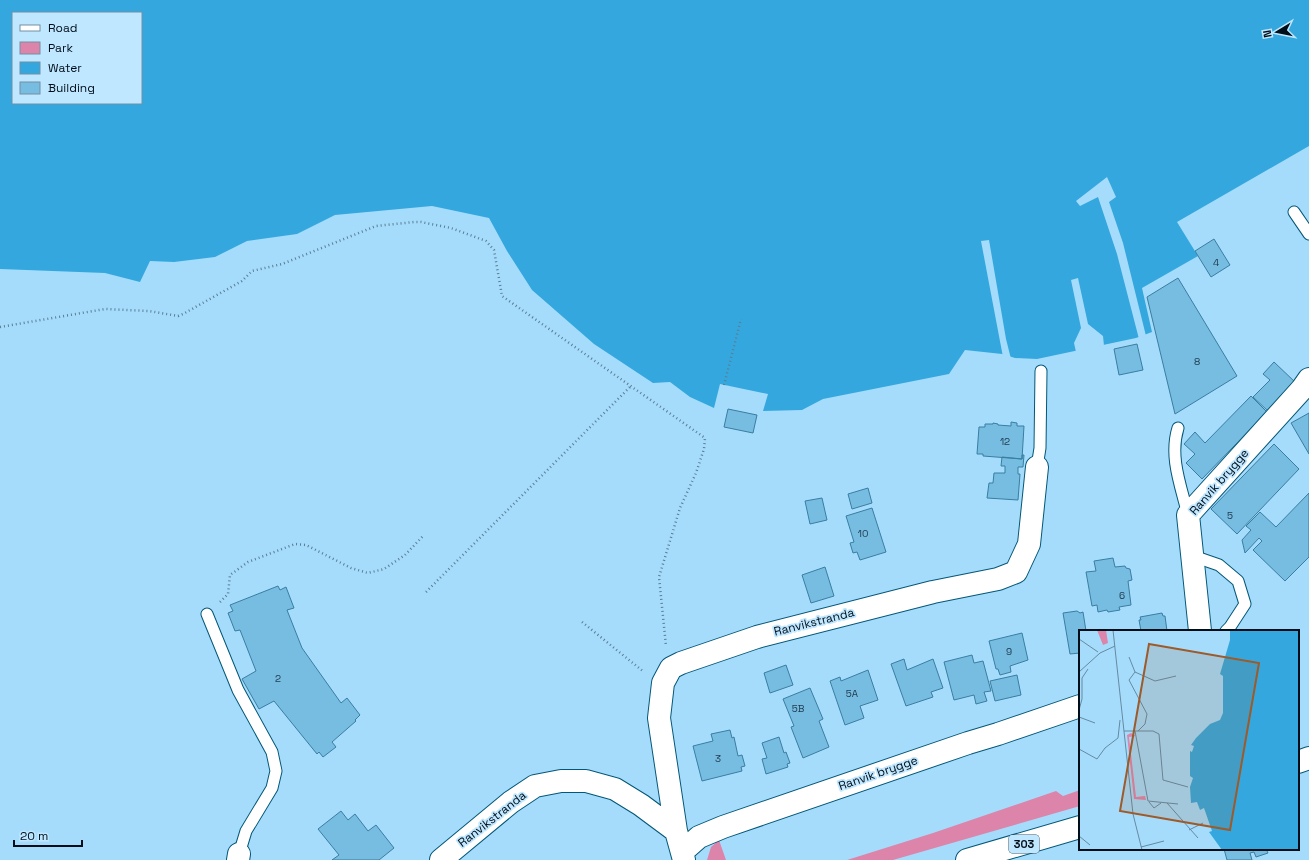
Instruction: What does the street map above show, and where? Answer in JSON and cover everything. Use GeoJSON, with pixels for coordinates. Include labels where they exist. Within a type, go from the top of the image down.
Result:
{"type":"FeatureCollection","features":[{"type":"Feature","properties":{"kind":"street","name":"Ranvik brygge"},"geometry":{"type":"LineString","coordinates":[[1200,630],[1194,556],[1188,515],[1302,389],[1309,379]]}},
{"type":"Feature","properties":{"kind":"street","name":"Ranvikstranda"},"geometry":{"type":"LineString","coordinates":[[671,668],[681,662],[757,637],[933,592],[998,579],[1016,572],[1029,544],[1037,467]]}},
{"type":"Feature","properties":{"kind":"street"},"geometry":{"type":"LineString","coordinates":[[671,668],[663,683],[659,718],[681,848]]}},
{"type":"Feature","properties":{"kind":"street","name":"Ranvik brygge"},"geometry":{"type":"LineString","coordinates":[[681,848],[723,827],[1079,706]]}},
{"type":"Feature","properties":{"kind":"street"},"geometry":{"type":"LineString","coordinates":[[1299,762],[1309,758]]}},
{"type":"Feature","properties":{"kind":"street","name":"Ranvikstranda"},"geometry":{"type":"LineString","coordinates":[[441,860],[511,802],[535,786],[561,781],[586,781],[615,789],[640,805],[681,848]]}},
{"type":"Feature","properties":{"kind":"street","name":"303"},"geometry":{"type":"LineString","coordinates":[[967,860],[1079,827]]}},
{"type":"Feature","properties":{"kind":"lane"},"geometry":{"type":"LineString","coordinates":[[1294,212],[1309,234]]}},
{"type":"Feature","properties":{"kind":"lane"},"geometry":{"type":"LineString","coordinates":[[1037,467],[1040,448],[1041,371]]}},
{"type":"Feature","properties":{"kind":"lane"},"geometry":{"type":"LineString","coordinates":[[1178,428],[1174,439],[1174,454],[1188,515]]}},
{"type":"Feature","properties":{"kind":"lane"},"geometry":{"type":"LineString","coordinates":[[1194,556],[1219,564],[1238,581],[1245,604],[1227,630]]}},
{"type":"Feature","properties":{"kind":"lane"},"geometry":{"type":"LineString","coordinates":[[207,614],[238,690],[272,752],[276,771],[272,788],[246,832],[239,857]]}},
{"type":"Feature","properties":{"kind":"path"},"geometry":{"type":"LineString","coordinates":[[0,327],[104,309],[149,311],[178,316],[242,281],[252,271],[282,264],[376,226],[420,222],[451,228],[486,241],[494,250],[502,296],[705,438],[704,450],[696,473],[680,508],[659,577],[666,646],[658,655],[671,668]]}},
{"type":"Feature","properties":{"kind":"path"},"geometry":{"type":"LineString","coordinates":[[724,385],[741,319]]}},
{"type":"Feature","properties":{"kind":"path"},"geometry":{"type":"LineString","coordinates":[[426,592],[631,386]]}},
{"type":"Feature","properties":{"kind":"path"},"geometry":{"type":"LineString","coordinates":[[207,614],[228,594],[230,575],[248,562],[295,544],[306,545],[351,568],[368,573],[384,569],[405,556],[424,535]]}},
{"type":"Feature","properties":{"kind":"path"},"geometry":{"type":"LineString","coordinates":[[582,622],[640,670]]}},
{"type":"Feature","properties":{"kind":"green space"},"geometry":{"type":"Polygon","coordinates":[[[1079,790],[1079,806],[893,860],[847,860],[933,833],[1056,791],[1063,796],[1079,790]]]}},
{"type":"Feature","properties":{"kind":"green space"},"geometry":{"type":"Polygon","coordinates":[[[719,840],[726,860],[707,860],[711,847],[719,840]]]}},
{"type":"Feature","properties":{"kind":"water"},"geometry":{"type":"Polygon","coordinates":[[[0,0],[1309,0],[1309,146],[1177,222],[1198,256],[1142,288],[1152,332],[1136,338],[1037,359],[1015,358],[1002,354],[965,350],[949,374],[823,399],[802,410],[763,411],[768,394],[720,384],[714,408],[690,397],[670,382],[653,383],[594,344],[532,290],[507,251],[489,218],[432,206],[335,215],[297,234],[247,241],[215,257],[174,262],[150,261],[140,282],[105,273],[0,269],[0,0]]]}},
{"type":"Feature","properties":{"kind":"pier"},"geometry":{"type":"Polygon","coordinates":[[[1107,177],[1116,197],[1109,202],[1123,243],[1146,336],[1139,339],[1117,254],[1098,197],[1080,206],[1076,201],[1107,177]]]}},
{"type":"Feature","properties":{"kind":"pier"},"geometry":{"type":"Polygon","coordinates":[[[989,240],[1006,339],[1011,359],[1003,357],[981,241],[989,240]]]}},
{"type":"Feature","properties":{"kind":"pier"},"geometry":{"type":"Polygon","coordinates":[[[1078,278],[1088,324],[1103,336],[1104,346],[1076,352],[1074,343],[1081,328],[1071,280],[1078,278]]]}},
{"type":"Feature","properties":{"kind":"building"},"geometry":{"type":"Polygon","coordinates":[[[1214,239],[1230,265],[1211,277],[1195,251],[1214,239]]]}},
{"type":"Feature","properties":{"kind":"building"},"geometry":{"type":"Polygon","coordinates":[[[1178,278],[1237,376],[1175,414],[1147,297],[1178,278]]]}},
{"type":"Feature","properties":{"kind":"building"},"geometry":{"type":"Polygon","coordinates":[[[1137,344],[1143,370],[1119,375],[1114,349],[1137,344]]]}},
{"type":"Feature","properties":{"kind":"building"},"geometry":{"type":"Polygon","coordinates":[[[1274,362],[1295,382],[1268,411],[1253,397],[1270,380],[1263,374],[1274,362]]]}},
{"type":"Feature","properties":{"kind":"building"},"geometry":{"type":"Polygon","coordinates":[[[1251,396],[1267,412],[1202,479],[1186,463],[1195,454],[1184,444],[1195,432],[1205,443],[1251,396]]]}},
{"type":"Feature","properties":{"kind":"building"},"geometry":{"type":"Polygon","coordinates":[[[728,409],[757,415],[753,433],[724,427],[728,409]]]}},
{"type":"Feature","properties":{"kind":"building"},"geometry":{"type":"Polygon","coordinates":[[[1309,413],[1309,454],[1291,423],[1309,413]]]}},
{"type":"Feature","properties":{"kind":"building"},"geometry":{"type":"Polygon","coordinates":[[[1011,422],[1017,423],[1017,426],[1024,426],[1022,459],[983,456],[983,454],[977,454],[979,427],[985,427],[985,424],[993,423],[1011,426],[1011,422]]]}},
{"type":"Feature","properties":{"kind":"building"},"geometry":{"type":"Polygon","coordinates":[[[1274,444],[1299,469],[1237,534],[1211,509],[1274,444]]]}},
{"type":"Feature","properties":{"kind":"building"},"geometry":{"type":"Polygon","coordinates":[[[1022,455],[1024,455],[1023,467],[1018,467],[1018,474],[1020,474],[1018,500],[987,498],[989,483],[993,483],[994,473],[1005,473],[1005,466],[1001,466],[1002,457],[1022,459],[1022,455]]]}},
{"type":"Feature","properties":{"kind":"building"},"geometry":{"type":"Polygon","coordinates":[[[868,488],[872,503],[852,509],[848,494],[868,488]]]}},
{"type":"Feature","properties":{"kind":"building"},"geometry":{"type":"Polygon","coordinates":[[[1309,493],[1309,557],[1285,581],[1253,550],[1262,541],[1259,538],[1245,553],[1242,540],[1251,530],[1246,526],[1260,512],[1276,527],[1309,493]]]}},
{"type":"Feature","properties":{"kind":"building"},"geometry":{"type":"Polygon","coordinates":[[[822,498],[827,520],[810,524],[805,501],[822,498]]]}},
{"type":"Feature","properties":{"kind":"building"},"geometry":{"type":"Polygon","coordinates":[[[872,508],[886,552],[860,560],[857,552],[853,553],[850,543],[854,542],[846,516],[872,508]]]}},
{"type":"Feature","properties":{"kind":"building"},"geometry":{"type":"Polygon","coordinates":[[[1113,558],[1115,567],[1125,566],[1126,568],[1130,569],[1132,580],[1128,581],[1131,605],[1119,607],[1120,610],[1098,612],[1097,605],[1092,606],[1086,572],[1096,571],[1094,561],[1113,558]]]}},
{"type":"Feature","properties":{"kind":"building"},"geometry":{"type":"Polygon","coordinates":[[[825,567],[834,596],[811,603],[802,575],[825,567]]]}},
{"type":"Feature","properties":{"kind":"building"},"geometry":{"type":"Polygon","coordinates":[[[278,586],[280,590],[286,587],[294,608],[287,610],[302,648],[341,703],[347,698],[360,715],[355,720],[356,721],[332,742],[336,747],[323,757],[319,752],[317,754],[274,701],[259,709],[242,679],[256,671],[240,630],[235,631],[228,613],[233,611],[230,605],[278,586]]]}},
{"type":"Feature","properties":{"kind":"building"},"geometry":{"type":"Polygon","coordinates":[[[1077,611],[1080,613],[1083,612],[1086,630],[1079,630],[1079,653],[1070,654],[1063,613],[1077,611]]]}},
{"type":"Feature","properties":{"kind":"building"},"geometry":{"type":"Polygon","coordinates":[[[1162,613],[1163,616],[1165,616],[1167,630],[1141,630],[1140,617],[1162,613]]]}},
{"type":"Feature","properties":{"kind":"building"},"geometry":{"type":"Polygon","coordinates":[[[1022,633],[1028,660],[1010,666],[1011,672],[1000,675],[998,669],[996,669],[989,641],[1022,633]]]}},
{"type":"Feature","properties":{"kind":"building"},"geometry":{"type":"Polygon","coordinates":[[[972,655],[974,663],[983,661],[991,691],[984,692],[987,701],[976,704],[974,695],[954,700],[944,662],[972,655]]]}},
{"type":"Feature","properties":{"kind":"building"},"geometry":{"type":"Polygon","coordinates":[[[904,659],[907,670],[933,659],[943,688],[931,692],[933,697],[906,706],[891,664],[904,659]]]}},
{"type":"Feature","properties":{"kind":"building"},"geometry":{"type":"Polygon","coordinates":[[[786,665],[793,685],[770,693],[764,673],[786,665]]]}},
{"type":"Feature","properties":{"kind":"building"},"geometry":{"type":"Polygon","coordinates":[[[868,670],[878,700],[860,706],[864,718],[845,725],[830,681],[840,677],[841,681],[868,670]]]}},
{"type":"Feature","properties":{"kind":"building"},"geometry":{"type":"Polygon","coordinates":[[[1017,675],[1021,695],[995,701],[990,681],[1017,675]]]}},
{"type":"Feature","properties":{"kind":"building"},"geometry":{"type":"Polygon","coordinates":[[[810,688],[823,719],[819,721],[829,747],[803,758],[791,727],[794,726],[783,699],[810,688]]]}},
{"type":"Feature","properties":{"kind":"building"},"geometry":{"type":"Polygon","coordinates":[[[730,730],[732,738],[734,737],[738,756],[742,755],[745,766],[741,767],[742,771],[702,781],[693,746],[713,741],[711,734],[730,730]]]}},
{"type":"Feature","properties":{"kind":"building"},"geometry":{"type":"Polygon","coordinates":[[[779,737],[784,753],[786,752],[790,763],[787,764],[788,767],[766,774],[762,759],[767,758],[762,743],[779,737]]]}},
{"type":"Feature","properties":{"kind":"building"},"geometry":{"type":"Polygon","coordinates":[[[341,811],[348,820],[355,814],[368,831],[376,825],[394,848],[379,860],[332,860],[339,855],[318,829],[341,811]]]}},
{"type":"Feature","properties":{"kind":"building"},"geometry":{"type":"Polygon","coordinates":[[[1224,850],[1266,850],[1268,853],[1256,857],[1254,852],[1250,853],[1252,860],[1227,860],[1224,850]]]}}]}
